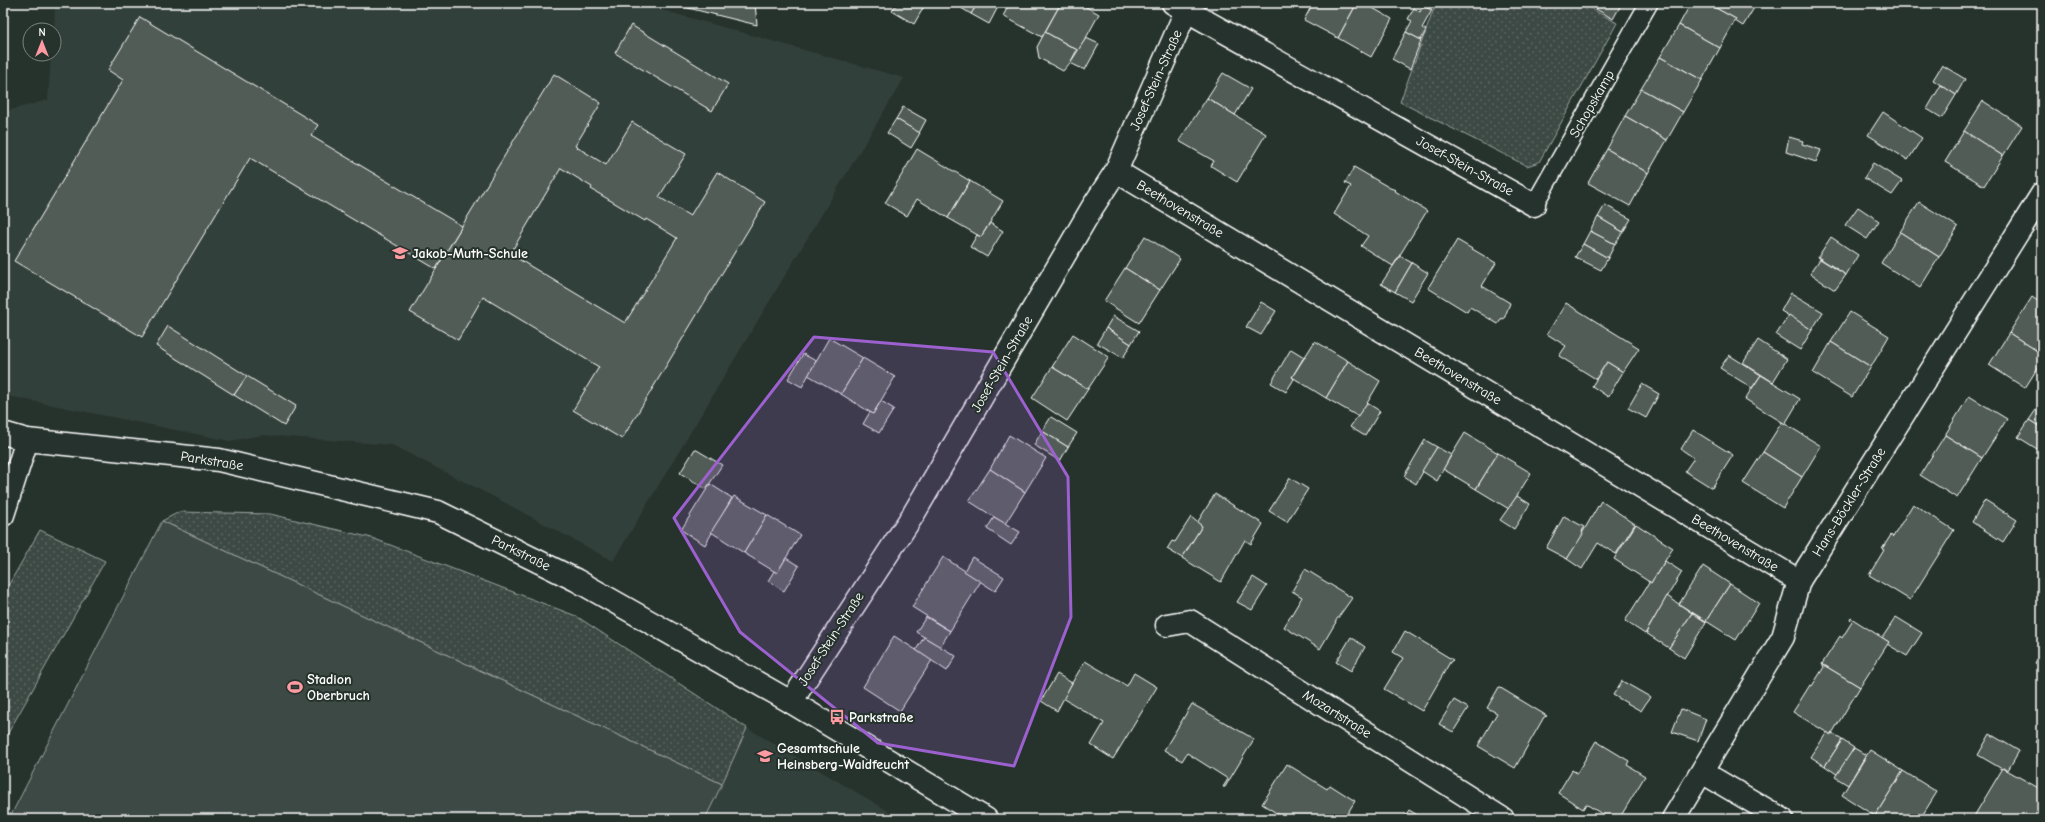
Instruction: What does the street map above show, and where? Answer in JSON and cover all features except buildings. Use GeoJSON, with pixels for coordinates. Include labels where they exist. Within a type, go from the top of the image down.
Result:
{"type":"FeatureCollection","features":[{"type":"Feature","properties":{"kind":"street","name":"Josef-Stein-Straße"},"geometry":{"type":"LineString","coordinates":[[791,702],[913,515],[1092,208],[1116,171],[1180,7],[1534,205]]}},
{"type":"Feature","properties":{"kind":"street","name":"Beethovenstraße"},"geometry":{"type":"LineString","coordinates":[[1116,171],[1799,582]]}},
{"type":"Feature","properties":{"kind":"street","name":"Hans-Böckler-Straße"},"geometry":{"type":"LineString","coordinates":[[1673,819],[1783,637],[1799,582],[2042,194]]}},
{"type":"Feature","properties":{"kind":"street","name":"Parkstraße"},"geometry":{"type":"LineString","coordinates":[[3,433],[27,440],[219,460],[438,512],[576,580],[791,702],[986,819]]}},
{"type":"Feature","properties":{"kind":"street"},"geometry":{"type":"LineString","coordinates":[[3,515],[27,440]]}},
{"type":"Feature","properties":{"kind":"street","name":"Mozartstraße"},"geometry":{"type":"LineString","coordinates":[[1167,625],[1190,621],[1503,819]]}},
{"type":"Feature","properties":{"kind":"street"},"geometry":{"type":"LineString","coordinates":[[1702,772],[1782,819]]}},
{"type":"Feature","properties":{"kind":"lane","name":"Schopskamp"},"geometry":{"type":"LineString","coordinates":[[1534,205],[1649,3]]}},
{"type":"Feature","properties":{"kind":"highlighted area"},"geometry":{"type":"Polygon","coordinates":[[[814,337],[993,352],[1068,477],[1071,617],[1014,766],[878,743],[740,632],[674,518],[814,337]]]}},
{"type":"Feature","properties":{"kind":"shaded area","name":"Jakob-Muth-Schule"},"geometry":{"type":"Polygon","coordinates":[[[55,3],[637,3],[904,78],[613,561],[498,499],[392,445],[262,435],[230,441],[3,395],[3,112],[48,100],[50,62],[62,62],[62,22],[55,22],[55,3]]]}},
{"type":"Feature","properties":{"kind":"shaded area"},"geometry":{"type":"Polygon","coordinates":[[[1436,3],[1581,3],[1617,23],[1539,162],[1527,166],[1400,102],[1436,3]]]}},
{"type":"Feature","properties":{"kind":"shaded area"},"geometry":{"type":"Polygon","coordinates":[[[179,512],[270,514],[372,538],[576,616],[747,728],[722,784],[162,521],[179,512]]]}},
{"type":"Feature","properties":{"kind":"shaded area","name":"Stadion Oberbruch"},"geometry":{"type":"Polygon","coordinates":[[[162,521],[722,784],[705,819],[9,819],[162,521]]]}},
{"type":"Feature","properties":{"kind":"shaded area"},"geometry":{"type":"Polygon","coordinates":[[[40,530],[105,561],[3,742],[3,601],[8,586],[40,530]]]}},
{"type":"Feature","properties":{"kind":"shaded area","name":"Gesamtschule Heinsberg-Waldfeucht"},"geometry":{"type":"Polygon","coordinates":[[[747,728],[902,819],[705,819],[747,728]]]}},
{"type":"Feature","properties":{"kind":"place","name":"Jakob-Muth-Schule"},"geometry":{"type":"Point","coordinates":[400,253]}},
{"type":"Feature","properties":{"kind":"place","name":"Stadion Oberbruch"},"geometry":{"type":"Point","coordinates":[295,687]}},
{"type":"Feature","properties":{"kind":"place","name":"Parkstraße"},"geometry":{"type":"Point","coordinates":[837,717]}},
{"type":"Feature","properties":{"kind":"place","name":"Gesamtschule Heinsberg-Waldfeucht"},"geometry":{"type":"Point","coordinates":[765,756]}}]}
